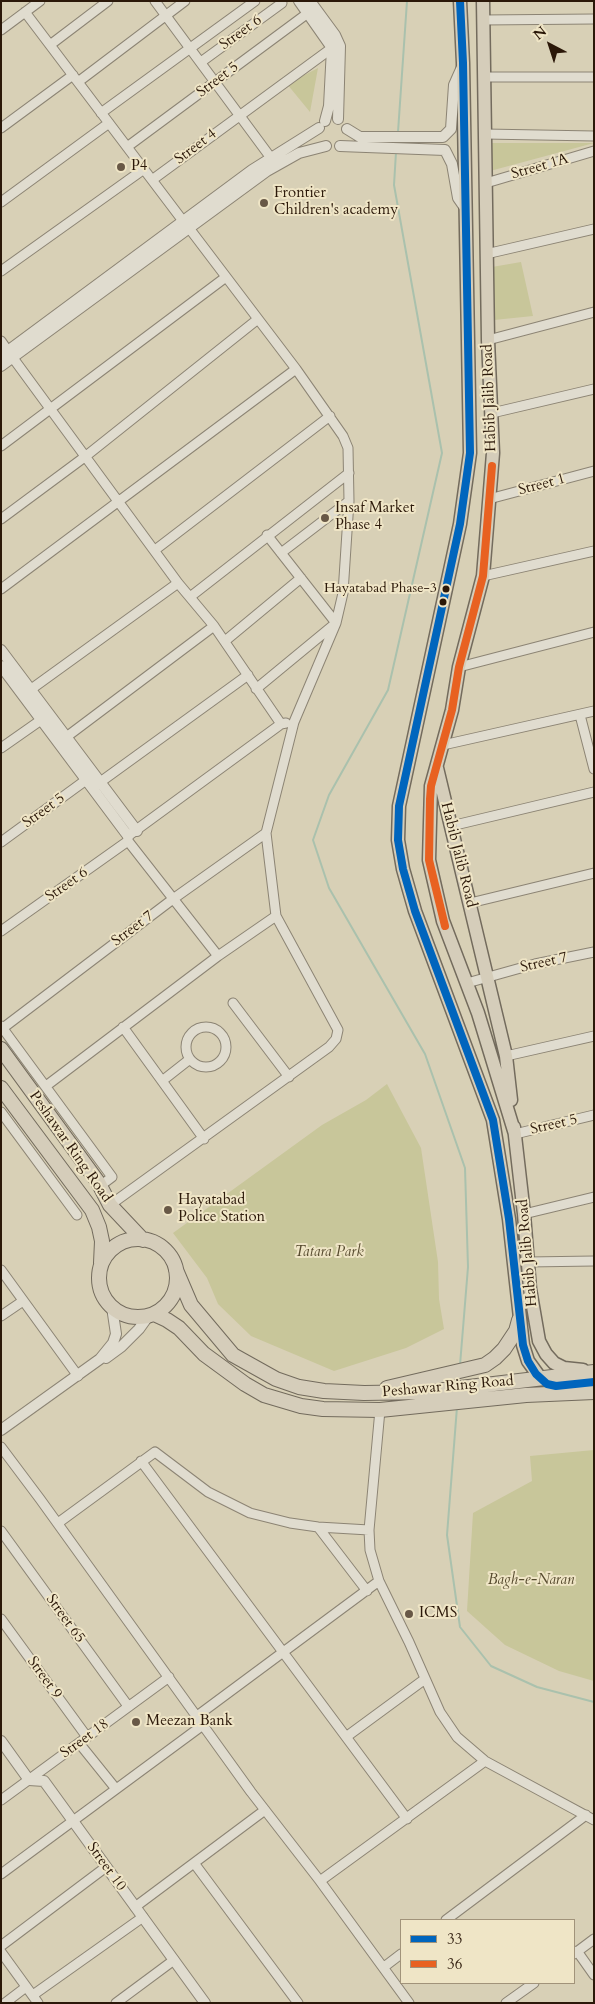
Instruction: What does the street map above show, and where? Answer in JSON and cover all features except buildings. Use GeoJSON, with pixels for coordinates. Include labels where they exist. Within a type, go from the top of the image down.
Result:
{"type":"FeatureCollection","features":[{"type":"Feature","properties":{"kind":"highway","name":"Peshawar Ring Road"},"geometry":{"type":"LineString","coordinates":[[1,1050],[100,1186],[110,1204],[143,1240]]}},
{"type":"Feature","properties":{"kind":"highway","name":"Peshawar Ring Road"},"geometry":{"type":"LineString","coordinates":[[1,1088],[92,1210],[102,1241],[101,1266]]}},
{"type":"Feature","properties":{"kind":"highway"},"geometry":{"type":"LineString","coordinates":[[132,1240],[143,1240],[160,1247],[167,1253],[176,1270],[172,1296],[161,1309],[152,1314],[133,1317],[118,1312],[105,1298],[100,1288],[101,1266],[113,1249],[132,1240]]}},
{"type":"Feature","properties":{"kind":"highway","name":"Peshawar Ring Road"},"geometry":{"type":"LineString","coordinates":[[176,1270],[191,1305],[233,1355],[253,1368],[276,1379],[300,1387],[324,1391],[364,1393],[499,1390],[594,1392]]}},
{"type":"Feature","properties":{"kind":"highway","name":"Peshawar Ring Road"},"geometry":{"type":"LineString","coordinates":[[152,1314],[168,1320],[179,1328],[204,1354],[232,1376],[264,1394],[301,1406],[323,1409],[380,1410],[426,1392]]}},
{"type":"Feature","properties":{"kind":"highway"},"geometry":{"type":"LineString","coordinates":[[426,1392],[496,1358],[512,1338],[520,1320]]}},
{"type":"Feature","properties":{"kind":"highway","name":"Peshawar Ring Road"},"geometry":{"type":"LineString","coordinates":[[499,1390],[541,1379],[594,1372]]}},
{"type":"Feature","properties":{"kind":"highway"},"geometry":{"type":"LineString","coordinates":[[541,1379],[547,1384],[556,1386],[594,1382]]}},
{"type":"Feature","properties":{"kind":"main road"},"geometry":{"type":"LineString","coordinates":[[460,1],[463,63],[470,452],[460,524],[399,806],[398,840],[402,869],[415,911],[493,1120],[508,1219],[523,1345],[528,1361],[541,1379]]}},
{"type":"Feature","properties":{"kind":"main road","name":"Habib Jalib Road"},"geometry":{"type":"LineString","coordinates":[[483,1],[486,254],[493,453],[482,576],[459,667],[452,710],[437,766],[506,1056],[534,1315],[542,1348],[558,1366],[594,1372]]}},
{"type":"Feature","properties":{"kind":"main road"},"geometry":{"type":"LineString","coordinates":[[437,766],[430,799],[429,860],[443,921],[478,1013],[515,1134]]}},
{"type":"Feature","properties":{"kind":"main road"},"geometry":{"type":"LineString","coordinates":[[488,1109],[505,1101]]}},
{"type":"Feature","properties":{"kind":"street"},"geometry":{"type":"LineString","coordinates":[[1,30],[40,1]]}},
{"type":"Feature","properties":{"kind":"street"},"geometry":{"type":"LineString","coordinates":[[50,44],[108,1]]}},
{"type":"Feature","properties":{"kind":"street"},"geometry":{"type":"LineString","coordinates":[[155,1],[271,158]]}},
{"type":"Feature","properties":{"kind":"street"},"geometry":{"type":"LineString","coordinates":[[1,128],[186,1]]}},
{"type":"Feature","properties":{"kind":"street"},"geometry":{"type":"LineString","coordinates":[[101,113],[255,1]]}},
{"type":"Feature","properties":{"kind":"street"},"geometry":{"type":"LineString","coordinates":[[299,1],[332,48],[329,106],[319,138],[326,146]]}},
{"type":"Feature","properties":{"kind":"street"},"geometry":{"type":"LineString","coordinates":[[310,1],[335,35],[340,46],[338,119]]}},
{"type":"Feature","properties":{"kind":"street","name":"Street 6"},"geometry":{"type":"LineString","coordinates":[[201,62],[282,3]]}},
{"type":"Feature","properties":{"kind":"street"},"geometry":{"type":"LineString","coordinates":[[25,12],[296,369],[344,436],[348,448],[350,501],[343,592],[336,624],[294,722],[266,833],[276,916],[338,1030],[336,1040],[204,1139],[110,1204]]}},
{"type":"Feature","properties":{"kind":"street","name":"Street 5"},"geometry":{"type":"LineString","coordinates":[[127,147],[308,13]]}},
{"type":"Feature","properties":{"kind":"street"},"geometry":{"type":"LineString","coordinates":[[483,20],[594,19]]}},
{"type":"Feature","properties":{"kind":"street","name":"Street 4"},"geometry":{"type":"LineString","coordinates":[[152,180],[332,48]]}},
{"type":"Feature","properties":{"kind":"street"},"geometry":{"type":"LineString","coordinates":[[441,144],[451,129],[454,85],[463,63]]}},
{"type":"Feature","properties":{"kind":"street"},"geometry":{"type":"LineString","coordinates":[[484,77],[594,77]]}},
{"type":"Feature","properties":{"kind":"street"},"geometry":{"type":"LineString","coordinates":[[186,225],[271,158],[334,118],[344,123],[347,130],[346,139],[340,146]]}},
{"type":"Feature","properties":{"kind":"street"},"geometry":{"type":"LineString","coordinates":[[1,202],[109,123]]}},
{"type":"Feature","properties":{"kind":"street"},"geometry":{"type":"LineString","coordinates":[[347,130],[372,143]]}},
{"type":"Feature","properties":{"kind":"street","name":"Street 1A"},"geometry":{"type":"LineString","coordinates":[[485,134],[594,136]]}},
{"type":"Feature","properties":{"kind":"street"},"geometry":{"type":"LineString","coordinates":[[1,366],[7,355],[186,225],[276,164],[299,153],[326,146],[334,148],[372,143],[441,144]]}},
{"type":"Feature","properties":{"kind":"street"},"geometry":{"type":"LineString","coordinates":[[441,144],[449,155],[458,198],[465,208]]}},
{"type":"Feature","properties":{"kind":"street","name":"Street 1A"},"geometry":{"type":"LineString","coordinates":[[486,183],[594,151]]}},
{"type":"Feature","properties":{"kind":"street"},"geometry":{"type":"LineString","coordinates":[[1,271],[144,169]]}},
{"type":"Feature","properties":{"kind":"street"},"geometry":{"type":"LineString","coordinates":[[486,254],[594,229]]}},
{"type":"Feature","properties":{"kind":"street"},"geometry":{"type":"LineString","coordinates":[[1,446],[226,277]]}},
{"type":"Feature","properties":{"kind":"street"},"geometry":{"type":"LineString","coordinates":[[488,340],[594,312]]}},
{"type":"Feature","properties":{"kind":"street"},"geometry":{"type":"LineString","coordinates":[[1,519],[86,456],[258,319]]}},
{"type":"Feature","properties":{"kind":"street"},"geometry":{"type":"LineString","coordinates":[[1,341],[7,355],[52,409],[178,583],[214,626],[281,724],[294,722]]}},
{"type":"Feature","properties":{"kind":"street"},"geometry":{"type":"LineString","coordinates":[[1,589],[296,369]]}},
{"type":"Feature","properties":{"kind":"street"},"geometry":{"type":"LineString","coordinates":[[492,413],[594,389]]}},
{"type":"Feature","properties":{"kind":"street"},"geometry":{"type":"LineString","coordinates":[[155,550],[330,416]]}},
{"type":"Feature","properties":{"kind":"street","name":"Street 1"},"geometry":{"type":"LineString","coordinates":[[489,499],[594,471]]}},
{"type":"Feature","properties":{"kind":"street"},"geometry":{"type":"LineString","coordinates":[[190,597],[267,535],[349,473]]}},
{"type":"Feature","properties":{"kind":"street"},"geometry":{"type":"LineString","coordinates":[[281,553],[350,501]]}},
{"type":"Feature","properties":{"kind":"street"},"geometry":{"type":"LineString","coordinates":[[267,535],[336,624]]}},
{"type":"Feature","properties":{"kind":"street"},"geometry":{"type":"LineString","coordinates":[[482,576],[594,551]]}},
{"type":"Feature","properties":{"kind":"street"},"geometry":{"type":"LineString","coordinates":[[225,642],[301,578]]}},
{"type":"Feature","properties":{"kind":"street"},"geometry":{"type":"LineString","coordinates":[[30,690],[178,583]]}},
{"type":"Feature","properties":{"kind":"street"},"geometry":{"type":"LineString","coordinates":[[256,689],[336,624]]}},
{"type":"Feature","properties":{"kind":"street"},"geometry":{"type":"LineString","coordinates":[[65,738],[214,626]]}},
{"type":"Feature","properties":{"kind":"street"},"geometry":{"type":"LineString","coordinates":[[459,667],[594,632]]}},
{"type":"Feature","properties":{"kind":"street"},"geometry":{"type":"LineString","coordinates":[[1,650],[40,720],[131,836]]}},
{"type":"Feature","properties":{"kind":"street"},"geometry":{"type":"LineString","coordinates":[[1,666],[30,690],[99,783],[131,836],[173,899],[218,956]]}},
{"type":"Feature","properties":{"kind":"street"},"geometry":{"type":"LineString","coordinates":[[99,783],[248,675]]}},
{"type":"Feature","properties":{"kind":"street"},"geometry":{"type":"LineString","coordinates":[[443,745],[594,711]]}},
{"type":"Feature","properties":{"kind":"street"},"geometry":{"type":"LineString","coordinates":[[580,715],[594,769]]}},
{"type":"Feature","properties":{"kind":"street"},"geometry":{"type":"LineString","coordinates":[[1,748],[40,720]]}},
{"type":"Feature","properties":{"kind":"street","name":"Street 6"},"geometry":{"type":"LineString","coordinates":[[1,931],[281,724]]}},
{"type":"Feature","properties":{"kind":"street","name":"Street 5"},"geometry":{"type":"LineString","coordinates":[[1,842],[86,780]]}},
{"type":"Feature","properties":{"kind":"street"},"geometry":{"type":"LineString","coordinates":[[451,826],[594,792]]}},
{"type":"Feature","properties":{"kind":"street","name":"Street 7"},"geometry":{"type":"LineString","coordinates":[[2,1027],[173,899],[266,833]]}},
{"type":"Feature","properties":{"kind":"street"},"geometry":{"type":"LineString","coordinates":[[470,903],[594,873]]}},
{"type":"Feature","properties":{"kind":"street"},"geometry":{"type":"LineString","coordinates":[[46,1086],[218,956],[276,916]]}},
{"type":"Feature","properties":{"kind":"street","name":"Street 7"},"geometry":{"type":"LineString","coordinates":[[467,983],[535,964],[594,952]]}},
{"type":"Feature","properties":{"kind":"street"},"geometry":{"type":"LineString","coordinates":[[233,1003],[289,1077]]}},
{"type":"Feature","properties":{"kind":"street"},"geometry":{"type":"LineString","coordinates":[[210,1026],[222,1033],[227,1045],[224,1058],[219,1063],[207,1068],[200,1067],[190,1059],[186,1046],[191,1033],[210,1026]]}},
{"type":"Feature","properties":{"kind":"street"},"geometry":{"type":"LineString","coordinates":[[2,1027],[112,1176],[100,1186]]}},
{"type":"Feature","properties":{"kind":"street"},"geometry":{"type":"LineString","coordinates":[[123,1027],[204,1139]]}},
{"type":"Feature","properties":{"kind":"street"},"geometry":{"type":"LineString","coordinates":[[506,1056],[594,1036]]}},
{"type":"Feature","properties":{"kind":"street"},"geometry":{"type":"LineString","coordinates":[[162,1081],[190,1059]]}},
{"type":"Feature","properties":{"kind":"street"},"geometry":{"type":"LineString","coordinates":[[1,1112],[77,1215]]}},
{"type":"Feature","properties":{"kind":"street","name":"Street 5"},"geometry":{"type":"LineString","coordinates":[[515,1134],[594,1115]]}},
{"type":"Feature","properties":{"kind":"street"},"geometry":{"type":"LineString","coordinates":[[524,1214],[594,1197]]}},
{"type":"Feature","properties":{"kind":"street"},"geometry":{"type":"LineString","coordinates":[[528,1262],[594,1261]]}},
{"type":"Feature","properties":{"kind":"street"},"geometry":{"type":"LineString","coordinates":[[1,1270],[78,1376]]}},
{"type":"Feature","properties":{"kind":"street"},"geometry":{"type":"LineString","coordinates":[[1,1316],[23,1301]]}},
{"type":"Feature","properties":{"kind":"street"},"geometry":{"type":"LineString","coordinates":[[1,1430],[100,1359],[113,1343],[116,1334],[112,1307]]}},
{"type":"Feature","properties":{"kind":"street"},"geometry":{"type":"LineString","coordinates":[[100,1359],[109,1357],[121,1347],[152,1314]]}},
{"type":"Feature","properties":{"kind":"street"},"geometry":{"type":"LineString","coordinates":[[380,1410],[369,1530],[370,1550],[379,1581],[448,1725],[466,1745],[485,1761],[590,1818],[447,1919]]}},
{"type":"Feature","properties":{"kind":"street"},"geometry":{"type":"LineString","coordinates":[[1,1447],[58,1523],[196,1716],[384,1966],[409,2003]]}},
{"type":"Feature","properties":{"kind":"street"},"geometry":{"type":"LineString","coordinates":[[58,1523],[155,1452],[208,1492],[250,1513],[290,1523],[318,1527],[369,1530]]}},
{"type":"Feature","properties":{"kind":"street"},"geometry":{"type":"LineString","coordinates":[[141,1461],[407,1819]]}},
{"type":"Feature","properties":{"kind":"street"},"geometry":{"type":"LineString","coordinates":[[318,1527],[366,1590]]}},
{"type":"Feature","properties":{"kind":"street","name":"Street 65"},"geometry":{"type":"LineString","coordinates":[[1,1531],[128,1706]]}},
{"type":"Feature","properties":{"kind":"street"},"geometry":{"type":"LineString","coordinates":[[196,1716],[379,1581]]}},
{"type":"Feature","properties":{"kind":"street","name":"Street 9"},"geometry":{"type":"LineString","coordinates":[[1,1620],[87,1737]]}},
{"type":"Feature","properties":{"kind":"street","name":"Street 18"},"geometry":{"type":"LineString","coordinates":[[1,1800],[169,1677]]}},
{"type":"Feature","properties":{"kind":"street"},"geometry":{"type":"LineString","coordinates":[[346,1737],[425,1679]]}},
{"type":"Feature","properties":{"kind":"street"},"geometry":{"type":"LineString","coordinates":[[1,1874],[203,1725]]}},
{"type":"Feature","properties":{"kind":"street","name":"Street 10"},"geometry":{"type":"LineString","coordinates":[[1,1741],[30,1780],[44,1782],[205,2003]]}},
{"type":"Feature","properties":{"kind":"street"},"geometry":{"type":"LineString","coordinates":[[79,1743],[116,1790]]}},
{"type":"Feature","properties":{"kind":"street"},"geometry":{"type":"LineString","coordinates":[[320,1881],[485,1761]]}},
{"type":"Feature","properties":{"kind":"street"},"geometry":{"type":"LineString","coordinates":[[135,1907],[265,1810]]}},
{"type":"Feature","properties":{"kind":"street"},"geometry":{"type":"LineString","coordinates":[[194,1863],[298,2003]]}},
{"type":"Feature","properties":{"kind":"street"},"geometry":{"type":"LineString","coordinates":[[1,1946],[106,1867]]}},
{"type":"Feature","properties":{"kind":"street"},"geometry":{"type":"LineString","coordinates":[[1,1952],[35,1999],[142,1917]]}},
{"type":"Feature","properties":{"kind":"street"},"geometry":{"type":"LineString","coordinates":[[594,1939],[575,1953],[594,1975]]}},
{"type":"Feature","properties":{"kind":"street"},"geometry":{"type":"LineString","coordinates":[[384,1966],[400,1955]]}},
{"type":"Feature","properties":{"kind":"street"},"geometry":{"type":"LineString","coordinates":[[116,2003],[174,1960]]}},
{"type":"Feature","properties":{"kind":"street"},"geometry":{"type":"LineString","coordinates":[[506,2003],[533,1984]]}},
{"type":"Feature","properties":{"kind":"street"},"geometry":{"type":"LineString","coordinates":[[5,2003],[26,1987]]}},
{"type":"Feature","properties":{"kind":"green space"},"geometry":{"type":"Polygon","coordinates":[[[318,68],[310,112],[287,84],[318,68]]]}},
{"type":"Feature","properties":{"kind":"green space"},"geometry":{"type":"Polygon","coordinates":[[[487,143],[594,143],[490,171],[487,143]]]}},
{"type":"Feature","properties":{"kind":"green space"},"geometry":{"type":"Polygon","coordinates":[[[521,262],[533,316],[494,320],[492,267],[521,262]]]}},
{"type":"Feature","properties":{"kind":"green space","name":"Tatara Park"},"geometry":{"type":"Polygon","coordinates":[[[387,1084],[421,1148],[438,1262],[439,1299],[444,1329],[406,1348],[334,1371],[251,1336],[218,1304],[207,1278],[173,1233],[322,1125],[366,1100],[387,1084]]]}},
{"type":"Feature","properties":{"kind":"green space","name":"Bagh-e-Naran"},"geometry":{"type":"Polygon","coordinates":[[[594,1450],[594,1681],[559,1671],[505,1645],[467,1611],[473,1513],[532,1481],[530,1456],[594,1450]]]}},
{"type":"Feature","properties":{"kind":"waterway"},"geometry":{"type":"LineString","coordinates":[[398,132],[407,1]]}},
{"type":"Feature","properties":{"kind":"waterway"},"geometry":{"type":"LineString","coordinates":[[396,152],[394,185],[442,453],[388,690],[329,795],[313,840],[329,888],[425,1054],[465,1168],[468,1267],[460,1365]]}},
{"type":"Feature","properties":{"kind":"waterway"},"geometry":{"type":"LineString","coordinates":[[457,1407],[447,1535],[460,1627],[491,1666],[537,1687],[594,1702]]}},
{"type":"Feature","properties":{"kind":"transit line","name":"33"},"geometry":{"type":"LineString","coordinates":[[460,1],[463,63],[470,453],[460,524],[399,806],[398,840],[403,869],[415,911],[493,1120],[509,1219],[523,1345],[528,1361],[536,1374],[547,1384],[556,1386],[594,1382]]}},
{"type":"Feature","properties":{"kind":"transit line","name":"36"},"geometry":{"type":"LineString","coordinates":[[445,926],[429,860],[431,786],[452,710],[459,667],[483,576],[492,466]]}},
{"type":"Feature","properties":{"kind":"place","name":"P4"},"geometry":{"type":"Point","coordinates":[121,167]}},
{"type":"Feature","properties":{"kind":"place","name":"Frontier Children's academy"},"geometry":{"type":"Point","coordinates":[264,203]}},
{"type":"Feature","properties":{"kind":"place","name":"Insaf Market Phase 4"},"geometry":{"type":"Point","coordinates":[325,518]}},
{"type":"Feature","properties":{"kind":"place","name":"Hayatabad Phase-3"},"geometry":{"type":"Point","coordinates":[446,589]}},
{"type":"Feature","properties":{"kind":"place","name":"Hayatabad Police Station"},"geometry":{"type":"Point","coordinates":[168,1210]}},
{"type":"Feature","properties":{"kind":"place","name":"ICMS"},"geometry":{"type":"Point","coordinates":[409,1614]}},
{"type":"Feature","properties":{"kind":"place","name":"Meezan Bank"},"geometry":{"type":"Point","coordinates":[136,1722]}}]}
